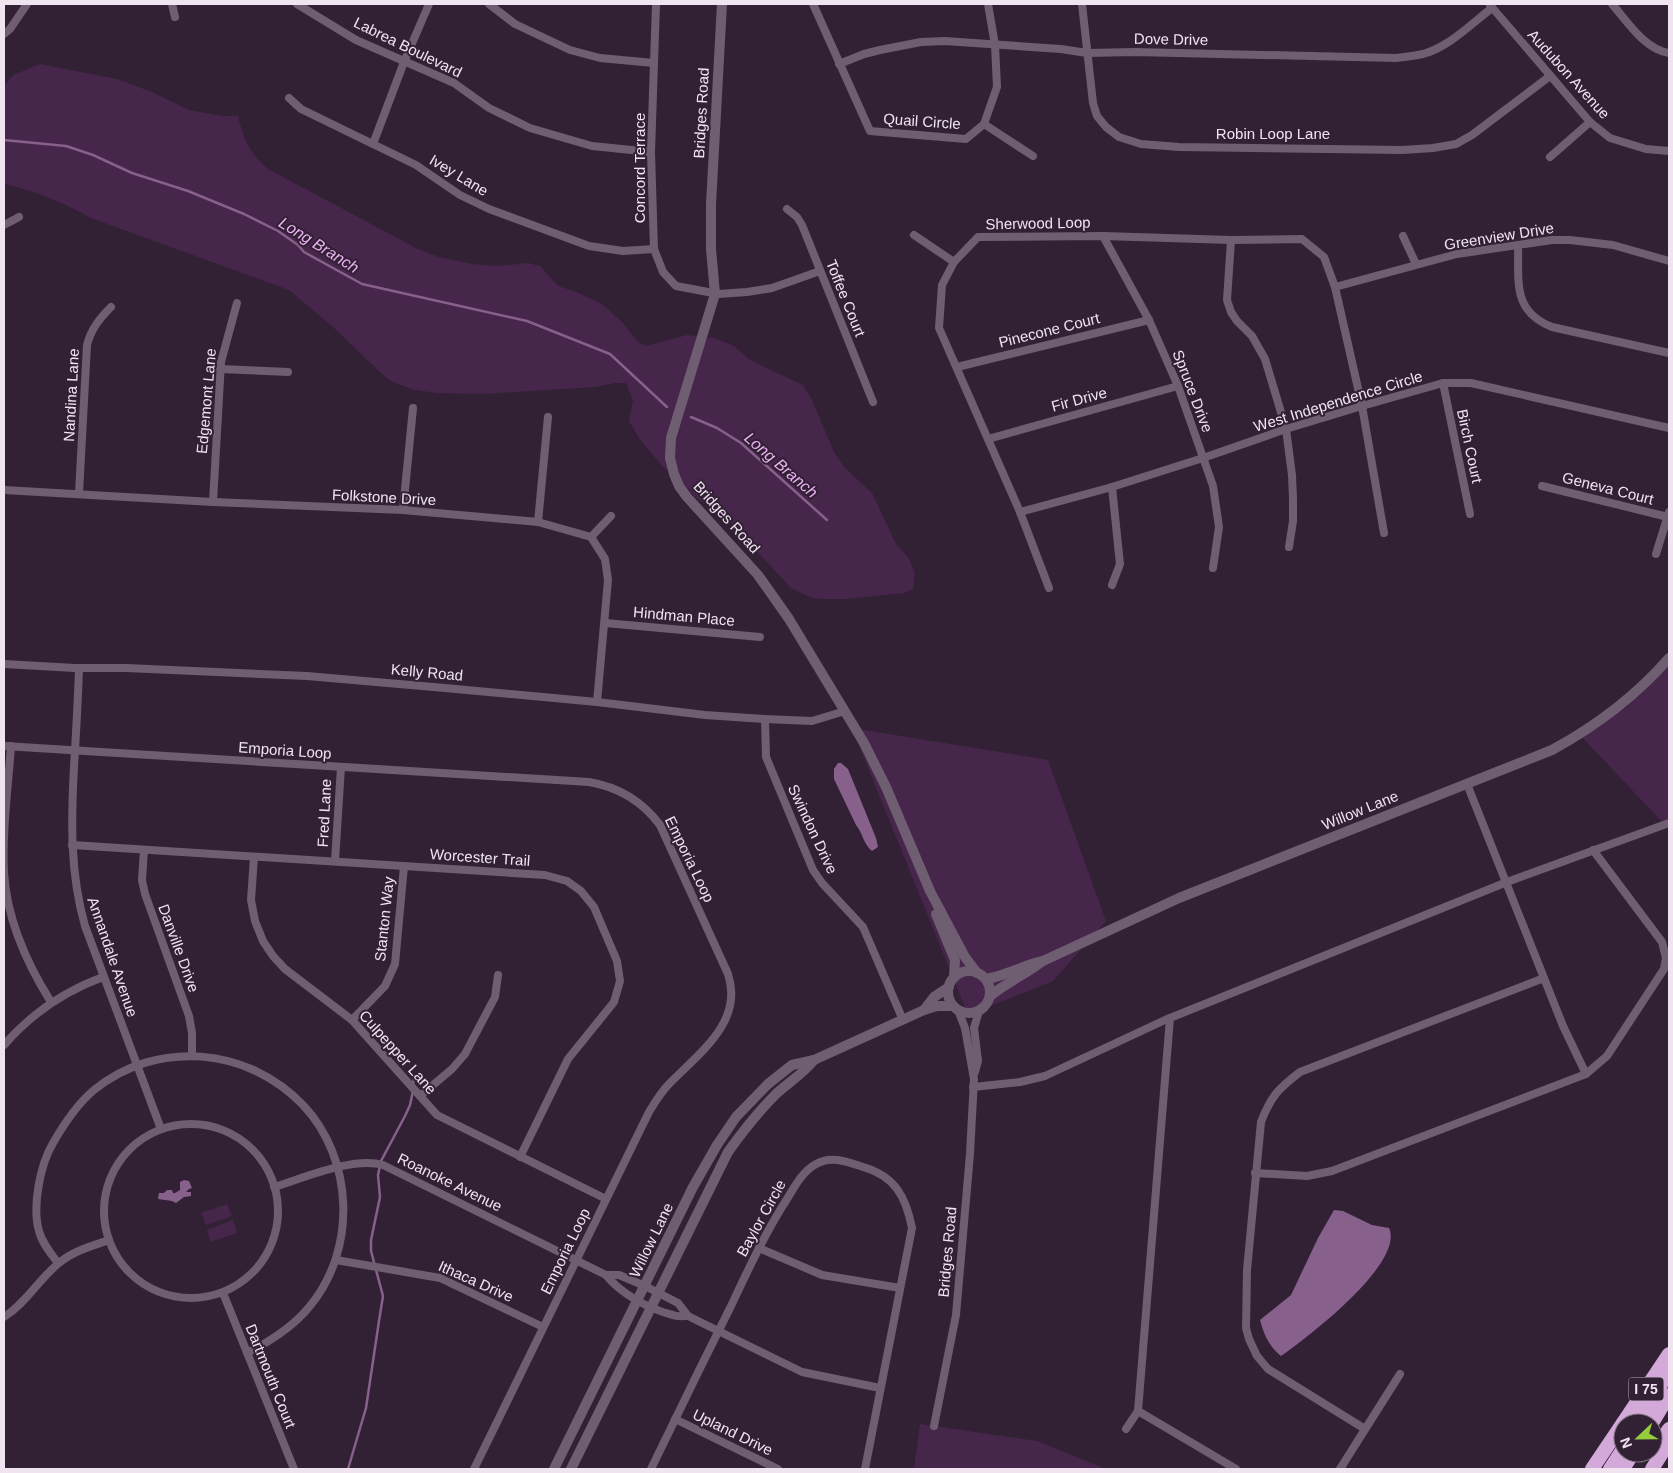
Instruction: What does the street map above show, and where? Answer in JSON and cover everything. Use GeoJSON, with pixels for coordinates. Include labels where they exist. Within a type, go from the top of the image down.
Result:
{"type":"FeatureCollection","features":[{"type":"Feature","properties":{"kind":"highway","name":"I 75"},"geometry":{"type":"LineString","coordinates":[[1630,1413],[1669,1354]]}},
{"type":"Feature","properties":{"kind":"highway"},"geometry":{"type":"LineString","coordinates":[[1644,1413],[1669,1371]]}},
{"type":"Feature","properties":{"kind":"highway"},"geometry":{"type":"LineString","coordinates":[[1658,1413],[1669,1395]]}},
{"type":"Feature","properties":{"kind":"highway","name":"I 75"},"geometry":{"type":"LineString","coordinates":[[1592,1469],[1613,1438]]}},
{"type":"Feature","properties":{"kind":"highway"},"geometry":{"type":"LineString","coordinates":[[1652,1469],[1669,1442]]}},
{"type":"Feature","properties":{"kind":"street"},"geometry":{"type":"LineString","coordinates":[[4,34],[10,29],[27,4]]}},
{"type":"Feature","properties":{"kind":"street"},"geometry":{"type":"LineString","coordinates":[[172,4],[175,17]]}},
{"type":"Feature","properties":{"kind":"street","name":"Labrea Boulevard"},"geometry":{"type":"LineString","coordinates":[[296,4],[356,40],[454,83],[489,108],[530,128],[592,146],[651,152]]}},
{"type":"Feature","properties":{"kind":"street"},"geometry":{"type":"LineString","coordinates":[[373,144],[404,62],[429,4]]}},
{"type":"Feature","properties":{"kind":"street"},"geometry":{"type":"LineString","coordinates":[[489,4],[515,24],[570,50],[600,58],[654,63]]}},
{"type":"Feature","properties":{"kind":"street","name":"Concord Terrace"},"geometry":{"type":"LineString","coordinates":[[656,4],[651,152],[654,249],[663,272],[676,286],[715,294],[772,288],[820,271]]}},
{"type":"Feature","properties":{"kind":"street","name":"Bridges Road"},"geometry":{"type":"LineString","coordinates":[[722,4],[711,204],[711,249],[715,294],[671,438],[670,458],[674,474],[687,497],[739,552],[774,596],[864,743],[886,787],[930,891],[965,957],[982,976]]}},
{"type":"Feature","properties":{"kind":"street","name":"Quail Circle"},"geometry":{"type":"LineString","coordinates":[[813,4],[838,64],[870,131],[966,138],[984,124]]}},
{"type":"Feature","properties":{"kind":"street"},"geometry":{"type":"LineString","coordinates":[[988,4],[995,45],[997,87],[984,124],[1032,156]]}},
{"type":"Feature","properties":{"kind":"street","name":"Robin Loop Lane"},"geometry":{"type":"LineString","coordinates":[[1082,4],[1093,103],[1097,116],[1106,127],[1119,137],[1141,144],[1402,150],[1433,148],[1456,144],[1472,135],[1550,76]]}},
{"type":"Feature","properties":{"kind":"street"},"geometry":{"type":"LineString","coordinates":[[1612,4],[1647,42],[1661,52],[1669,53]]}},
{"type":"Feature","properties":{"kind":"street","name":"Dove Drive"},"geometry":{"type":"LineString","coordinates":[[838,64],[864,54],[921,42],[945,41],[1061,49],[1087,53],[1135,52],[1396,58],[1424,54],[1437,48],[1455,37],[1490,6]]}},
{"type":"Feature","properties":{"kind":"street","name":"Audubon Avenue"},"geometry":{"type":"LineString","coordinates":[[1490,6],[1590,122],[1610,138],[1639,148],[1669,151]]}},
{"type":"Feature","properties":{"kind":"street","name":"Ivey Lane"},"geometry":{"type":"LineString","coordinates":[[290,98],[300,109],[416,165],[460,195],[474,202],[589,246],[622,251],[654,249]]}},
{"type":"Feature","properties":{"kind":"street"},"geometry":{"type":"LineString","coordinates":[[1550,157],[1590,122]]}},
{"type":"Feature","properties":{"kind":"street","name":"Toffee Court"},"geometry":{"type":"LineString","coordinates":[[787,209],[797,217],[802,225],[873,402]]}},
{"type":"Feature","properties":{"kind":"street"},"geometry":{"type":"LineString","coordinates":[[4,225],[19,217]]}},
{"type":"Feature","properties":{"kind":"street"},"geometry":{"type":"LineString","coordinates":[[914,235],[954,262]]}},
{"type":"Feature","properties":{"kind":"street","name":"Sherwood Loop"},"geometry":{"type":"LineString","coordinates":[[1049,588],[1020,512],[940,328],[942,285],[954,262],[978,237],[1104,236],[1231,240],[1302,239],[1324,257],[1334,287],[1362,406],[1384,533]]}},
{"type":"Feature","properties":{"kind":"street","name":"Spruce Drive"},"geometry":{"type":"LineString","coordinates":[[1104,236],[1149,320],[1178,386],[1204,458],[1213,486],[1219,528],[1213,568]]}},
{"type":"Feature","properties":{"kind":"street"},"geometry":{"type":"LineString","coordinates":[[1403,236],[1416,264]]}},
{"type":"Feature","properties":{"kind":"street"},"geometry":{"type":"LineString","coordinates":[[1231,240],[1227,300],[1231,312],[1252,336],[1265,359],[1286,429],[1293,499],[1293,521],[1288,547]]}},
{"type":"Feature","properties":{"kind":"street","name":"Greenview Drive"},"geometry":{"type":"LineString","coordinates":[[1334,287],[1458,254],[1552,240],[1614,245],[1669,261]]}},
{"type":"Feature","properties":{"kind":"street"},"geometry":{"type":"LineString","coordinates":[[1518,245],[1520,296],[1529,313],[1538,321],[1552,327],[1669,353]]}},
{"type":"Feature","properties":{"kind":"street","name":"Edgemont Lane"},"geometry":{"type":"LineString","coordinates":[[213,502],[220,369],[222,354],[237,303]]}},
{"type":"Feature","properties":{"kind":"street","name":"Nandina Lane"},"geometry":{"type":"LineString","coordinates":[[79,493],[88,338],[98,319],[111,307]]}},
{"type":"Feature","properties":{"kind":"street","name":"Pinecone Court"},"geometry":{"type":"LineString","coordinates":[[957,367],[1149,320]]}},
{"type":"Feature","properties":{"kind":"street"},"geometry":{"type":"LineString","coordinates":[[220,369],[288,372]]}},
{"type":"Feature","properties":{"kind":"street","name":"West Independence Circle"},"geometry":{"type":"LineString","coordinates":[[1020,512],[1112,487],[1204,458],[1286,429],[1443,384],[1470,383],[1669,428]]}},
{"type":"Feature","properties":{"kind":"street","name":"Birch Court"},"geometry":{"type":"LineString","coordinates":[[1443,384],[1470,514]]}},
{"type":"Feature","properties":{"kind":"street","name":"Fir Drive"},"geometry":{"type":"LineString","coordinates":[[988,438],[1178,386]]}},
{"type":"Feature","properties":{"kind":"street"},"geometry":{"type":"LineString","coordinates":[[403,510],[413,408]]}},
{"type":"Feature","properties":{"kind":"street"},"geometry":{"type":"LineString","coordinates":[[538,522],[548,417]]}},
{"type":"Feature","properties":{"kind":"street","name":"Geneva Court"},"geometry":{"type":"LineString","coordinates":[[1542,486],[1669,515]]}},
{"type":"Feature","properties":{"kind":"street"},"geometry":{"type":"LineString","coordinates":[[1112,487],[1120,564],[1112,585]]}},
{"type":"Feature","properties":{"kind":"street","name":"Folkstone Drive"},"geometry":{"type":"LineString","coordinates":[[4,490],[213,502],[403,510],[538,522],[592,537]]}},
{"type":"Feature","properties":{"kind":"street"},"geometry":{"type":"LineString","coordinates":[[1656,554],[1669,515]]}},
{"type":"Feature","properties":{"kind":"street"},"geometry":{"type":"LineString","coordinates":[[597,702],[608,580],[605,559],[592,537],[611,516]]}},
{"type":"Feature","properties":{"kind":"street","name":"Hindman Place"},"geometry":{"type":"LineString","coordinates":[[605,623],[760,637]]}},
{"type":"Feature","properties":{"kind":"street","name":"Willow Lane"},"geometry":{"type":"LineString","coordinates":[[990,996],[1043,961],[1179,898],[1552,750],[1586,730],[1634,694],[1669,658]]}},
{"type":"Feature","properties":{"kind":"street","name":"Kelly Road"},"geometry":{"type":"LineString","coordinates":[[4,664],[307,676],[597,702],[705,715],[765,719],[812,721],[844,711]]}},
{"type":"Feature","properties":{"kind":"street","name":"Annandale Avenue"},"geometry":{"type":"LineString","coordinates":[[79,668],[72,845],[73,870],[79,904],[103,977],[161,1129]]}},
{"type":"Feature","properties":{"kind":"street","name":"Swindon Drive"},"geometry":{"type":"LineString","coordinates":[[765,719],[766,757],[813,870],[822,883],[863,927],[903,1020]]}},
{"type":"Feature","properties":{"kind":"street"},"geometry":{"type":"LineString","coordinates":[[8,746],[4,845],[6,887],[14,924],[23,948],[51,1002]]}},
{"type":"Feature","properties":{"kind":"street","name":"Emporia Loop"},"geometry":{"type":"LineString","coordinates":[[8,746],[600,784],[631,797],[644,807],[660,825],[728,974],[731,986],[731,1002],[726,1022],[718,1034],[668,1085],[656,1100],[474,1469]]}},
{"type":"Feature","properties":{"kind":"street","name":"Fred Lane"},"geometry":{"type":"LineString","coordinates":[[335,861],[341,767]]}},
{"type":"Feature","properties":{"kind":"street"},"geometry":{"type":"LineString","coordinates":[[1467,784],[1563,1026],[1586,1074]]}},
{"type":"Feature","properties":{"kind":"street"},"geometry":{"type":"LineString","coordinates":[[974,1083],[1020,1082],[1045,1076],[1170,1018],[1507,882],[1669,823]]}},
{"type":"Feature","properties":{"kind":"street","name":"Worcester Trail"},"geometry":{"type":"LineString","coordinates":[[72,845],[545,875],[567,882],[581,891],[594,907],[617,962],[620,981],[614,1002],[568,1059],[520,1157]]}},
{"type":"Feature","properties":{"kind":"street","name":"Danville Drive"},"geometry":{"type":"LineString","coordinates":[[144,850],[142,880],[144,894],[189,1016],[192,1033],[192,1055]]}},
{"type":"Feature","properties":{"kind":"street"},"geometry":{"type":"LineString","coordinates":[[1255,1173],[1307,1176],[1332,1171],[1586,1074],[1607,1056],[1664,969],[1666,958],[1662,942],[1593,850]]}},
{"type":"Feature","properties":{"kind":"street","name":"Culpepper Lane"},"geometry":{"type":"LineString","coordinates":[[254,856],[251,900],[255,921],[263,941],[285,969],[352,1020],[437,1115],[606,1199]]}},
{"type":"Feature","properties":{"kind":"street","name":"Stanton Way"},"geometry":{"type":"LineString","coordinates":[[352,1020],[385,986],[396,964],[404,866]]}},
{"type":"Feature","properties":{"kind":"street","name":"Bridges Road"},"geometry":{"type":"LineString","coordinates":[[930,891],[934,910],[955,960],[952,982]]}},
{"type":"Feature","properties":{"kind":"street","name":"Willow Lane"},"geometry":{"type":"LineString","coordinates":[[982,976],[1000,977],[1028,964],[1043,961]]}},
{"type":"Feature","properties":{"kind":"street"},"geometry":{"type":"LineString","coordinates":[[967,971],[982,976],[990,985],[990,996],[986,1006],[978,1012],[968,1014],[956,1008],[949,997],[952,982],[967,971]]}},
{"type":"Feature","properties":{"kind":"street"},"geometry":{"type":"LineString","coordinates":[[420,1096],[452,1069],[465,1054],[495,997],[498,975]]}},
{"type":"Feature","properties":{"kind":"street"},"geometry":{"type":"LineString","coordinates":[[4,1045],[28,1021],[51,1002],[76,988],[103,977]]}},
{"type":"Feature","properties":{"kind":"street"},"geometry":{"type":"LineString","coordinates":[[1365,1429],[1268,1369],[1257,1356],[1249,1339],[1246,1328],[1247,1270],[1261,1122],[1268,1103],[1280,1088],[1300,1072],[1544,978]]}},
{"type":"Feature","properties":{"kind":"street","name":"Willow Lane"},"geometry":{"type":"LineString","coordinates":[[924,1010],[934,997],[952,982]]}},
{"type":"Feature","properties":{"kind":"street","name":"Willow Lane"},"geometry":{"type":"LineString","coordinates":[[554,1469],[693,1187],[717,1145],[736,1117],[768,1084],[792,1065],[814,1060],[924,1010],[937,1006],[956,1008]]}},
{"type":"Feature","properties":{"kind":"street","name":"Bridges Road"},"geometry":{"type":"LineString","coordinates":[[956,1008],[965,1028],[974,1083]]}},
{"type":"Feature","properties":{"kind":"street","name":"Bridges Road"},"geometry":{"type":"LineString","coordinates":[[934,1426],[956,1315],[970,1154],[974,1083],[978,1061],[974,1028],[978,1012]]}},
{"type":"Feature","properties":{"kind":"street"},"geometry":{"type":"LineString","coordinates":[[1126,1429],[1138,1411],[1170,1018]]}},
{"type":"Feature","properties":{"kind":"street"},"geometry":{"type":"LineString","coordinates":[[58,1264],[43,1242],[37,1220],[40,1180],[50,1147],[72,1114],[90,1094],[109,1080],[137,1066],[162,1058],[192,1055],[242,1065],[263,1074],[303,1105],[319,1124],[338,1167],[344,1199],[344,1217],[336,1260],[320,1291],[300,1317],[269,1343],[248,1353]]}},
{"type":"Feature","properties":{"kind":"street","name":"Willow Lane"},"geometry":{"type":"LineString","coordinates":[[571,1469],[728,1152],[746,1126],[777,1094],[804,1073],[814,1060]]}},
{"type":"Feature","properties":{"kind":"street"},"geometry":{"type":"LineString","coordinates":[[189,1124],[217,1128],[242,1141],[262,1161],[274,1187],[278,1212],[274,1238],[263,1261],[245,1280],[223,1292],[196,1299],[168,1296],[143,1284],[122,1265],[109,1240],[104,1214],[107,1187],[118,1162],[137,1142],[161,1129],[189,1124]]}},
{"type":"Feature","properties":{"kind":"street","name":"Baylor Circle"},"geometry":{"type":"LineString","coordinates":[[651,1469],[771,1224],[800,1178],[817,1163],[839,1160],[875,1170],[888,1178],[900,1192],[909,1212],[912,1228],[865,1469]]}},
{"type":"Feature","properties":{"kind":"street","name":"Roanoke Avenue"},"geometry":{"type":"LineString","coordinates":[[274,1187],[354,1163],[383,1164],[606,1275],[613,1284],[638,1300],[674,1316],[688,1316]]}},
{"type":"Feature","properties":{"kind":"street"},"geometry":{"type":"LineString","coordinates":[[4,1317],[20,1304],[58,1264],[75,1253],[109,1240]]}},
{"type":"Feature","properties":{"kind":"street"},"geometry":{"type":"LineString","coordinates":[[759,1248],[822,1275],[900,1288]]}},
{"type":"Feature","properties":{"kind":"street","name":"Ithaca Drive"},"geometry":{"type":"LineString","coordinates":[[336,1260],[440,1278],[543,1327]]}},
{"type":"Feature","properties":{"kind":"street","name":"Roanoke Avenue"},"geometry":{"type":"LineString","coordinates":[[606,1275],[619,1274],[645,1286],[678,1303],[688,1316]]}},
{"type":"Feature","properties":{"kind":"street","name":"Dartmouth Court"},"geometry":{"type":"LineString","coordinates":[[223,1292],[294,1469]]}},
{"type":"Feature","properties":{"kind":"street"},"geometry":{"type":"LineString","coordinates":[[688,1316],[802,1372],[880,1388]]}},
{"type":"Feature","properties":{"kind":"street"},"geometry":{"type":"LineString","coordinates":[[1340,1469],[1400,1374]]}},
{"type":"Feature","properties":{"kind":"street"},"geometry":{"type":"LineString","coordinates":[[1138,1411],[1236,1469]]}},
{"type":"Feature","properties":{"kind":"street","name":"Upland Drive"},"geometry":{"type":"LineString","coordinates":[[675,1419],[778,1469]]}},
{"type":"Feature","properties":{"kind":"shaded area"},"geometry":{"type":"Polygon","coordinates":[[[40,64],[117,79],[152,92],[189,110],[222,116],[238,116],[248,145],[256,157],[268,169],[418,249],[439,257],[473,264],[496,266],[528,263],[540,266],[558,286],[602,304],[622,322],[638,342],[646,346],[687,335],[714,338],[734,346],[750,360],[803,385],[812,400],[834,452],[845,468],[872,493],[896,544],[908,557],[915,573],[913,589],[904,593],[847,599],[824,599],[812,598],[791,588],[727,519],[694,496],[689,489],[663,467],[641,441],[629,421],[633,400],[626,383],[596,387],[483,394],[437,393],[414,390],[393,382],[383,375],[333,327],[289,290],[91,218],[49,198],[4,184],[4,86],[13,75],[40,64]]]}},
{"type":"Feature","properties":{"kind":"shaded area"},"geometry":{"type":"Polygon","coordinates":[[[1669,656],[1669,829],[1578,733],[1627,707],[1660,672],[1669,656]]]}},
{"type":"Feature","properties":{"kind":"shaded area"},"geometry":{"type":"Polygon","coordinates":[[[852,728],[1048,760],[1106,921],[1053,981],[968,1015],[852,728]]]}},
{"type":"Feature","properties":{"kind":"shaded area"},"geometry":{"type":"Polygon","coordinates":[[[838,763],[841,763],[848,769],[876,838],[878,847],[872,851],[856,825],[834,779],[834,769],[838,763]]]}},
{"type":"Feature","properties":{"kind":"shaded area"},"geometry":{"type":"Polygon","coordinates":[[[184,1180],[189,1181],[192,1188],[186,1192],[191,1192],[191,1196],[184,1197],[176,1203],[158,1199],[159,1193],[172,1190],[175,1193],[180,1190],[180,1182],[184,1180]]]}},
{"type":"Feature","properties":{"kind":"shaded area"},"geometry":{"type":"Polygon","coordinates":[[[227,1204],[232,1216],[206,1225],[201,1213],[227,1204]]]}},
{"type":"Feature","properties":{"kind":"shaded area"},"geometry":{"type":"Polygon","coordinates":[[[1334,1210],[1343,1211],[1372,1225],[1389,1228],[1390,1243],[1383,1260],[1369,1279],[1351,1298],[1331,1317],[1281,1356],[1268,1340],[1260,1320],[1291,1295],[1318,1238],[1334,1210]]]}},
{"type":"Feature","properties":{"kind":"shaded area"},"geometry":{"type":"Polygon","coordinates":[[[233,1220],[237,1233],[211,1242],[207,1230],[233,1220]]]}},
{"type":"Feature","properties":{"kind":"shaded area"},"geometry":{"type":"Polygon","coordinates":[[[920,1424],[1037,1441],[1106,1469],[914,1469],[920,1424]]]}},
{"type":"Feature","properties":{"kind":"waterway","name":"Long Branch"},"geometry":{"type":"LineString","coordinates":[[4,140],[66,146],[93,155],[132,173],[188,191],[244,214],[278,231],[298,245],[304,252],[362,284],[527,321],[610,354],[667,407]]}},
{"type":"Feature","properties":{"kind":"waterway","name":"Long Branch"},"geometry":{"type":"LineString","coordinates":[[691,417],[717,428],[741,443],[827,520]]}},
{"type":"Feature","properties":{"kind":"waterway"},"geometry":{"type":"LineString","coordinates":[[413,1086],[414,1075]]}},
{"type":"Feature","properties":{"kind":"waterway"},"geometry":{"type":"LineString","coordinates":[[348,1469],[366,1408],[383,1296],[371,1251],[371,1240],[380,1197],[378,1175],[381,1161],[405,1116],[413,1091]]}}]}
